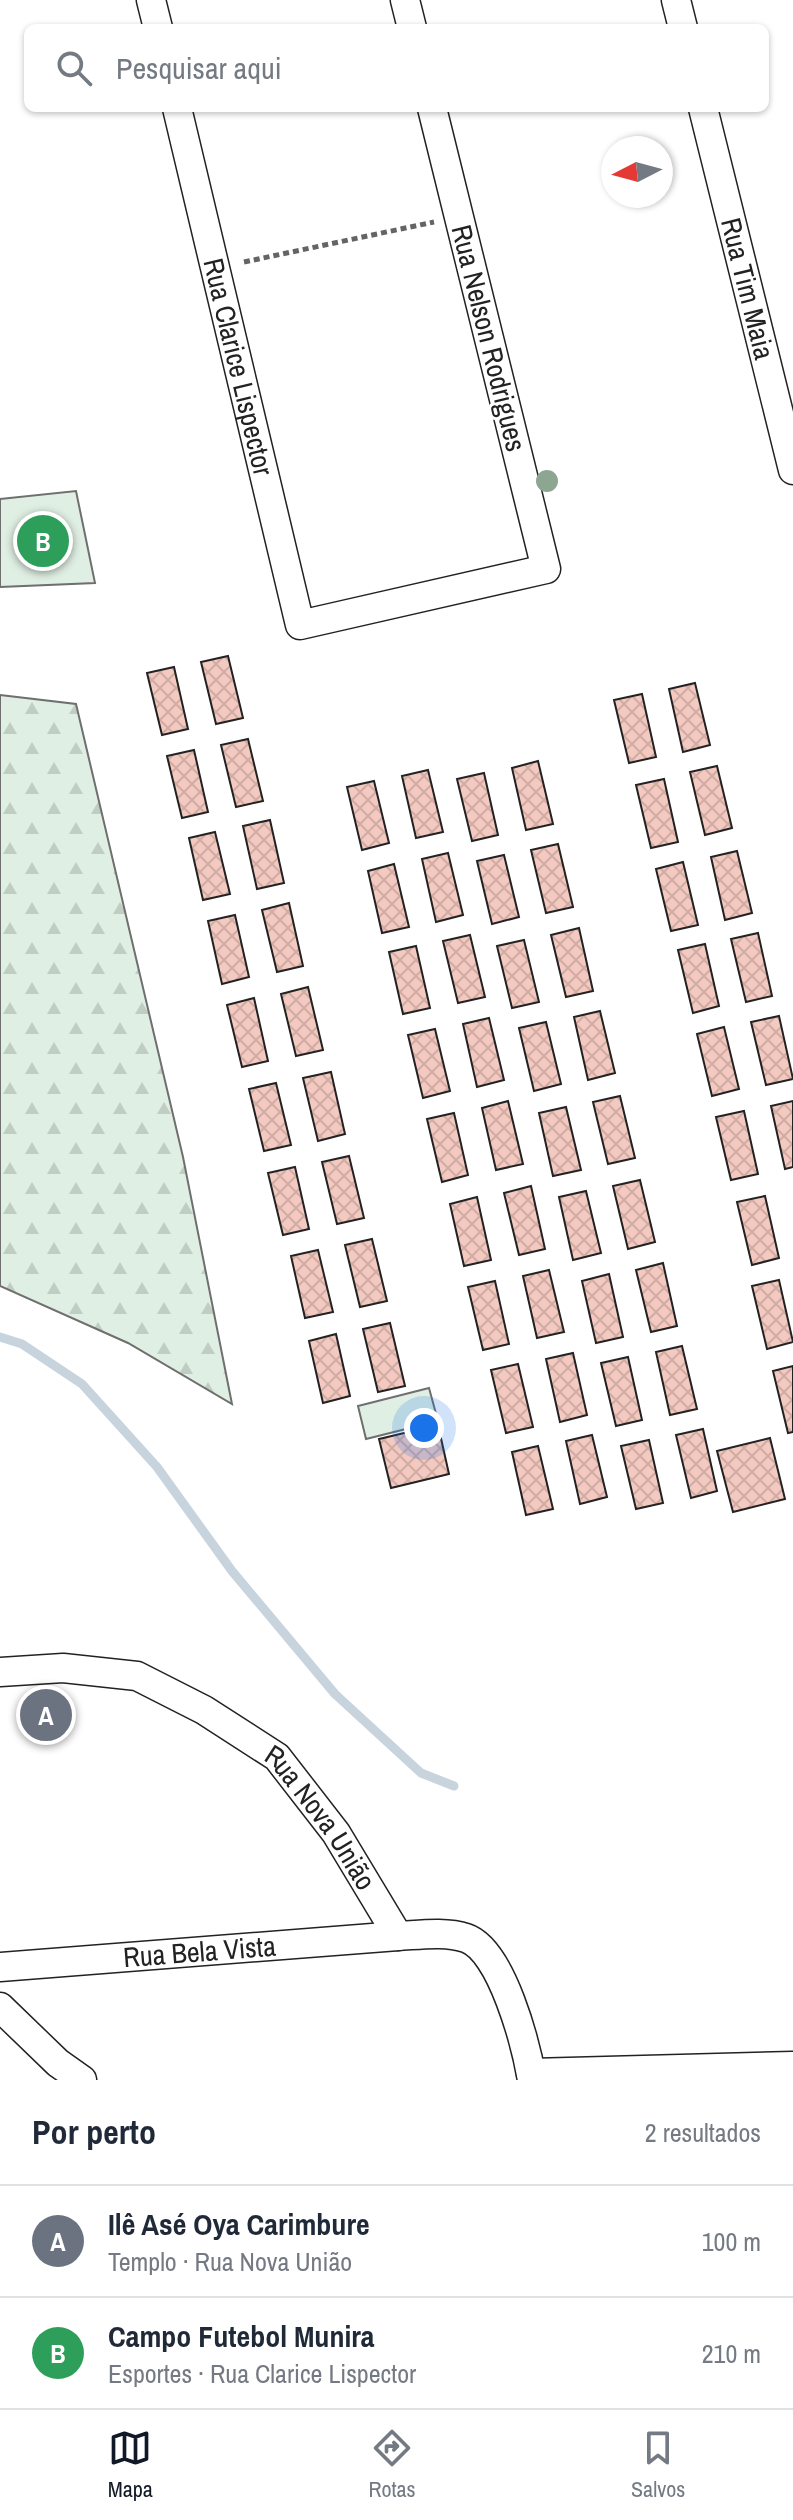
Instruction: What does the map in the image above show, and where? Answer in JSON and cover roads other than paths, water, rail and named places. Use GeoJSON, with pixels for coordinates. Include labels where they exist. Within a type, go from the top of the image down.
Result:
{"type":"FeatureCollection","features":[{"type":"Feature","properties":{"kind":"street"},"geometry":{"type":"LineString","coordinates":[[151,0],[157,24]]}},
{"type":"Feature","properties":{"kind":"street"},"geometry":{"type":"LineString","coordinates":[[405,0],[411,24]]}},
{"type":"Feature","properties":{"kind":"street"},"geometry":{"type":"LineString","coordinates":[[676,0],[682,24]]}},
{"type":"Feature","properties":{"kind":"street","name":"Rua Clarice Lispector"},"geometry":{"type":"LineString","coordinates":[[178,112],[300,625]]}},
{"type":"Feature","properties":{"kind":"street","name":"Rua Nelson Rodrigues"},"geometry":{"type":"LineString","coordinates":[[300,625],[546,569],[433,112]]}},
{"type":"Feature","properties":{"kind":"street","name":"Rua Tim Maia"},"geometry":{"type":"LineString","coordinates":[[704,112],[793,470]]}},
{"type":"Feature","properties":{"kind":"street","name":"Rua Nova União"},"geometry":{"type":"LineString","coordinates":[[0,1672],[63,1668],[137,1676],[204,1710],[265,1749],[277,1757],[336,1833],[398,1936]]}},
{"type":"Feature","properties":{"kind":"street"},"geometry":{"type":"LineString","coordinates":[[398,1936],[446,1934],[468,1938],[483,1948],[504,1985],[532,2076],[793,2066]]}},
{"type":"Feature","properties":{"kind":"street","name":"Rua Bela Vista"},"geometry":{"type":"LineString","coordinates":[[0,1967],[398,1936]]}},
{"type":"Feature","properties":{"kind":"street"},"geometry":{"type":"LineString","coordinates":[[0,2007],[58,2063],[82,2080]]}},
{"type":"Feature","properties":{"kind":"waterway"},"geometry":{"type":"LineString","coordinates":[[0,1337],[22,1344],[82,1384],[157,1467],[232,1571],[335,1694],[421,1773],[454,1786]]}},
{"type":"Feature","properties":{"kind":"place","name":"Campo Futebol Munira"},"geometry":{"type":"Point","coordinates":[43,541]}},
{"type":"Feature","properties":{"kind":"place","name":"Ilê Asé Oya Carimbure"},"geometry":{"type":"Point","coordinates":[46,1715]}}]}
